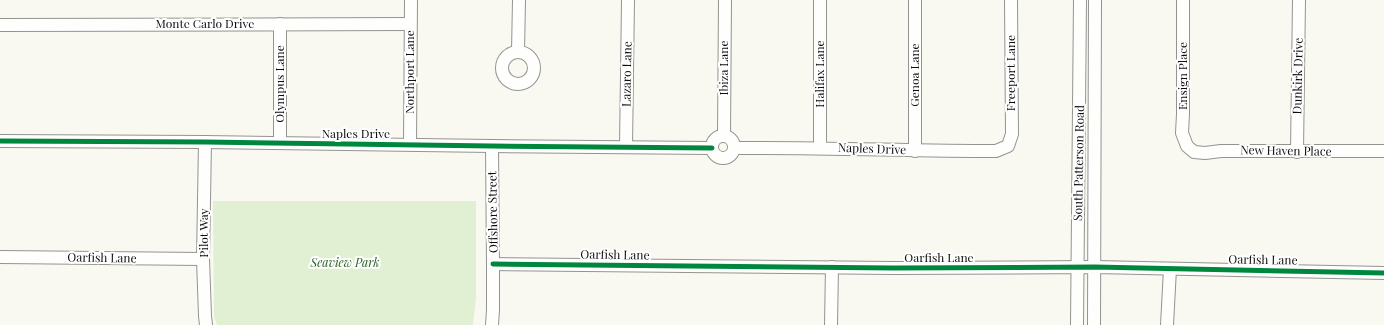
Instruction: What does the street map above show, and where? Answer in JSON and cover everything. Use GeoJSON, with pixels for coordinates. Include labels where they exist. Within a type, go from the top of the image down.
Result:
{"type":"FeatureCollection","features":[{"type":"Feature","properties":{"kind":"street","name":"Northport Lane"},"geometry":{"type":"LineString","coordinates":[[410,144],[411,0]]}},
{"type":"Feature","properties":{"kind":"street"},"geometry":{"type":"LineString","coordinates":[[518,52],[519,0]]}},
{"type":"Feature","properties":{"kind":"street","name":"Lazaro Lane"},"geometry":{"type":"LineString","coordinates":[[626,147],[628,0]]}},
{"type":"Feature","properties":{"kind":"street","name":"Ibiza Lane"},"geometry":{"type":"LineString","coordinates":[[724,136],[725,0]]}},
{"type":"Feature","properties":{"kind":"street","name":"Halifax Lane"},"geometry":{"type":"LineString","coordinates":[[820,0],[820,147]]}},
{"type":"Feature","properties":{"kind":"street","name":"Genoa Lane"},"geometry":{"type":"LineString","coordinates":[[915,0],[915,151]]}},
{"type":"Feature","properties":{"kind":"street","name":"Freeport Lane"},"geometry":{"type":"LineString","coordinates":[[1008,146],[1012,134],[1011,0]]}},
{"type":"Feature","properties":{"kind":"street","name":"South Patterson Road"},"geometry":{"type":"LineString","coordinates":[[1077,325],[1080,0]]}},
{"type":"Feature","properties":{"kind":"street","name":"South Patterson Road"},"geometry":{"type":"LineString","coordinates":[[1094,325],[1095,0]]}},
{"type":"Feature","properties":{"kind":"street","name":"Ensign Place"},"geometry":{"type":"LineString","coordinates":[[1184,0],[1182,133],[1184,141],[1190,149]]}},
{"type":"Feature","properties":{"kind":"street","name":"Dunkirk Drive"},"geometry":{"type":"LineString","coordinates":[[1297,152],[1298,0]]}},
{"type":"Feature","properties":{"kind":"street","name":"Olympus Lane"},"geometry":{"type":"LineString","coordinates":[[280,24],[280,143]]}},
{"type":"Feature","properties":{"kind":"street","name":"Monte Carlo Drive"},"geometry":{"type":"LineString","coordinates":[[0,25],[410,24]]}},
{"type":"Feature","properties":{"kind":"street"},"geometry":{"type":"LineString","coordinates":[[724,136],[733,141],[734,148],[732,154],[725,158],[718,157],[712,148],[712,144],[717,138],[724,136]]}},
{"type":"Feature","properties":{"kind":"street","name":"Naples Drive"},"geometry":{"type":"LineString","coordinates":[[0,141],[712,148]]}},
{"type":"Feature","properties":{"kind":"street","name":"Pilot Way"},"geometry":{"type":"LineString","coordinates":[[205,142],[203,259],[206,325]]}},
{"type":"Feature","properties":{"kind":"street","name":"Offshore Street"},"geometry":{"type":"LineString","coordinates":[[492,146],[494,264],[492,325]]}},
{"type":"Feature","properties":{"kind":"street","name":"Naples Drive"},"geometry":{"type":"LineString","coordinates":[[734,148],[820,147],[915,151],[996,151],[1008,146]]}},
{"type":"Feature","properties":{"kind":"street","name":"New Haven Place"},"geometry":{"type":"LineString","coordinates":[[1190,149],[1199,153],[1221,151],[1384,152]]}},
{"type":"Feature","properties":{"kind":"street","name":"Oarfish Lane"},"geometry":{"type":"LineString","coordinates":[[0,257],[203,259]]}},
{"type":"Feature","properties":{"kind":"street","name":"Oarfish Lane"},"geometry":{"type":"LineString","coordinates":[[494,264],[902,268],[1095,267],[1384,273]]}},
{"type":"Feature","properties":{"kind":"street"},"geometry":{"type":"LineString","coordinates":[[831,325],[832,267]]}},
{"type":"Feature","properties":{"kind":"street"},"geometry":{"type":"LineString","coordinates":[[1167,325],[1170,269]]}},
{"type":"Feature","properties":{"kind":"green space","name":"Seaview Park"},"geometry":{"type":"Polygon","coordinates":[[[213,201],[476,201],[476,298],[473,325],[217,325],[214,316],[213,201]]]}},
{"type":"Feature","properties":{"kind":"cycle path"},"geometry":{"type":"LineString","coordinates":[[0,141],[712,148]]}},
{"type":"Feature","properties":{"kind":"cycle path"},"geometry":{"type":"LineString","coordinates":[[493,264],[894,268],[1095,267],[1384,273]]}}]}
